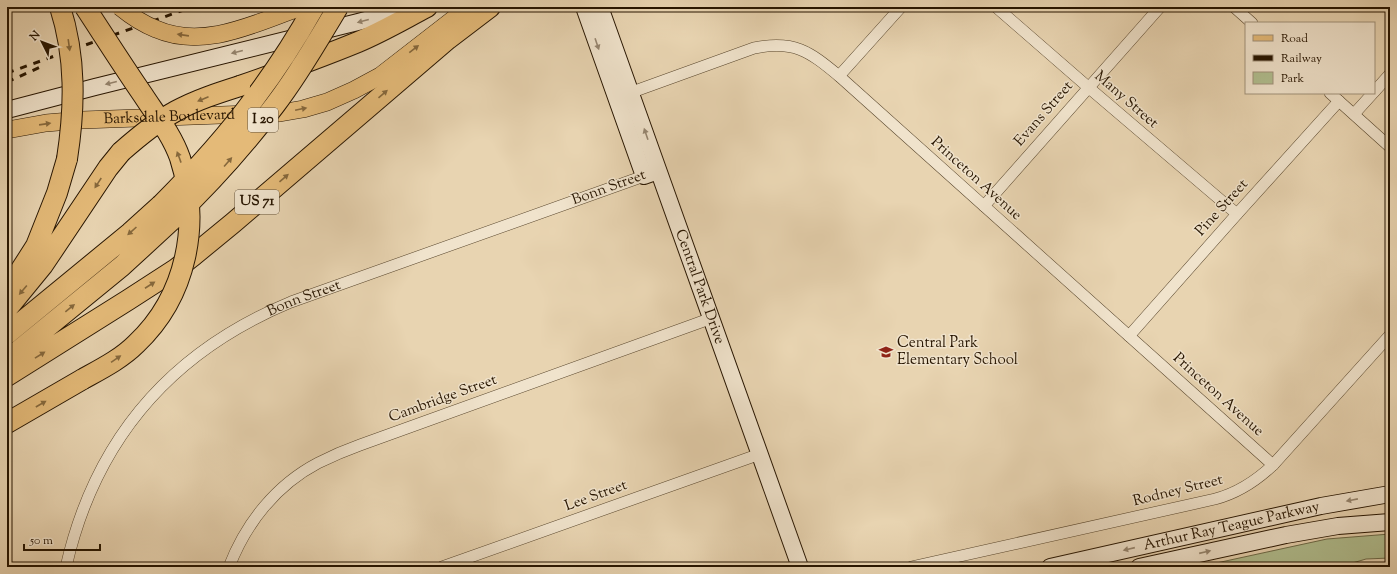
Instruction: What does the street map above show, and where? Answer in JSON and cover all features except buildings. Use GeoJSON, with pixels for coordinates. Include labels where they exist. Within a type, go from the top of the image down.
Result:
{"type":"FeatureCollection","features":[{"type":"Feature","properties":{"kind":"highway"},"geometry":{"type":"LineString","coordinates":[[7,288],[36,246],[57,193],[67,159],[73,110],[73,84],[68,38],[60,7]]}},
{"type":"Feature","properties":{"kind":"highway"},"geometry":{"type":"LineString","coordinates":[[7,423],[110,364],[135,345],[148,332],[172,293],[183,267],[189,238],[190,209],[188,192],[179,157],[167,132],[84,7]]}},
{"type":"Feature","properties":{"kind":"highway","name":"I 20"},"geometry":{"type":"LineString","coordinates":[[7,360],[122,266],[166,212],[198,167],[254,99],[279,64],[314,7]]}},
{"type":"Feature","properties":{"kind":"highway","name":"I 20"},"geometry":{"type":"LineString","coordinates":[[7,334],[130,233],[166,212],[218,174],[248,140],[276,103],[303,64],[338,7]]}},
{"type":"Feature","properties":{"kind":"highway"},"geometry":{"type":"LineString","coordinates":[[7,309],[43,265],[108,168],[121,152],[154,125],[176,111],[205,98],[296,67],[359,42],[427,7]]}},
{"type":"Feature","properties":{"kind":"highway","name":"US 71"},"geometry":{"type":"LineString","coordinates":[[7,376],[176,269],[233,223],[448,38],[490,7]]}},
{"type":"Feature","properties":{"kind":"highway"},"geometry":{"type":"LineString","coordinates":[[7,270],[48,214]]}},
{"type":"Feature","properties":{"kind":"main road"},"geometry":{"type":"LineString","coordinates":[[120,7],[141,22],[157,30],[177,35],[196,37],[218,35],[301,7]]}},
{"type":"Feature","properties":{"kind":"main road","name":"Barksdale Boulevard"},"geometry":{"type":"LineString","coordinates":[[7,130],[46,123],[82,120],[280,113],[303,109],[327,102],[380,76],[469,7]]}},
{"type":"Feature","properties":{"kind":"street"},"geometry":{"type":"LineString","coordinates":[[7,110],[415,7]]}},
{"type":"Feature","properties":{"kind":"street","name":"Central Park Drive"},"geometry":{"type":"LineString","coordinates":[[584,7],[616,98],[695,262],[712,318],[800,567]]}},
{"type":"Feature","properties":{"kind":"street","name":"Central Park Drive"},"geometry":{"type":"LineString","coordinates":[[600,7],[631,92],[651,173]]}},
{"type":"Feature","properties":{"kind":"street"},"geometry":{"type":"LineString","coordinates":[[839,76],[901,7]]}},
{"type":"Feature","properties":{"kind":"street","name":"Many Street"},"geometry":{"type":"LineString","coordinates":[[996,7],[1237,214]]}},
{"type":"Feature","properties":{"kind":"street","name":"Evans Street"},"geometry":{"type":"LineString","coordinates":[[984,206],[1160,7]]}},
{"type":"Feature","properties":{"kind":"street"},"geometry":{"type":"LineString","coordinates":[[1234,7],[1251,22]]}},
{"type":"Feature","properties":{"kind":"street","name":"Princeton Avenue"},"geometry":{"type":"LineString","coordinates":[[616,98],[754,48],[786,45],[807,52],[823,62],[839,76],[1273,465]]}},
{"type":"Feature","properties":{"kind":"street"},"geometry":{"type":"LineString","coordinates":[[1375,91],[1390,74]]}},
{"type":"Feature","properties":{"kind":"street"},"geometry":{"type":"LineString","coordinates":[[1331,94],[1390,147]]}},
{"type":"Feature","properties":{"kind":"street"},"geometry":{"type":"LineString","coordinates":[[1354,114],[1372,94]]}},
{"type":"Feature","properties":{"kind":"street","name":"Pine Street"},"geometry":{"type":"LineString","coordinates":[[1129,336],[1339,101]]}},
{"type":"Feature","properties":{"kind":"street","name":"Bonn Street"},"geometry":{"type":"LineString","coordinates":[[66,567],[74,533],[85,503],[100,472],[121,435],[137,414],[168,380],[209,346],[246,322],[291,302],[651,173]]}},
{"type":"Feature","properties":{"kind":"street","name":"Cambridge Street"},"geometry":{"type":"LineString","coordinates":[[229,567],[236,548],[247,529],[271,498],[294,478],[317,463],[360,445],[712,318]]}},
{"type":"Feature","properties":{"kind":"street","name":"Rodney Street"},"geometry":{"type":"LineString","coordinates":[[911,567],[1221,497],[1236,492],[1245,487],[1273,465],[1390,335]]}},
{"type":"Feature","properties":{"kind":"street","name":"Lee Street"},"geometry":{"type":"LineString","coordinates":[[442,567],[760,454]]}},
{"type":"Feature","properties":{"kind":"street","name":"Arthur Ray Teague Parkway"},"geometry":{"type":"LineString","coordinates":[[1050,567],[1321,506],[1390,494]]}},
{"type":"Feature","properties":{"kind":"street","name":"Arthur Ray Teague Parkway"},"geometry":{"type":"LineString","coordinates":[[1139,567],[1286,535],[1338,526],[1390,522]]}},
{"type":"Feature","properties":{"kind":"green space"},"geometry":{"type":"Polygon","coordinates":[[[1390,534],[1390,558],[1366,559],[1339,567],[1198,567],[1327,539],[1390,534]]]}},
{"type":"Feature","properties":{"kind":"railway"},"geometry":{"type":"LineString","coordinates":[[7,73],[192,7]]}},
{"type":"Feature","properties":{"kind":"railway"},"geometry":{"type":"LineString","coordinates":[[7,82],[45,65]]}},
{"type":"Feature","properties":{"kind":"place","name":"Central Park Elementary School"},"geometry":{"type":"Point","coordinates":[886,352]}}]}
